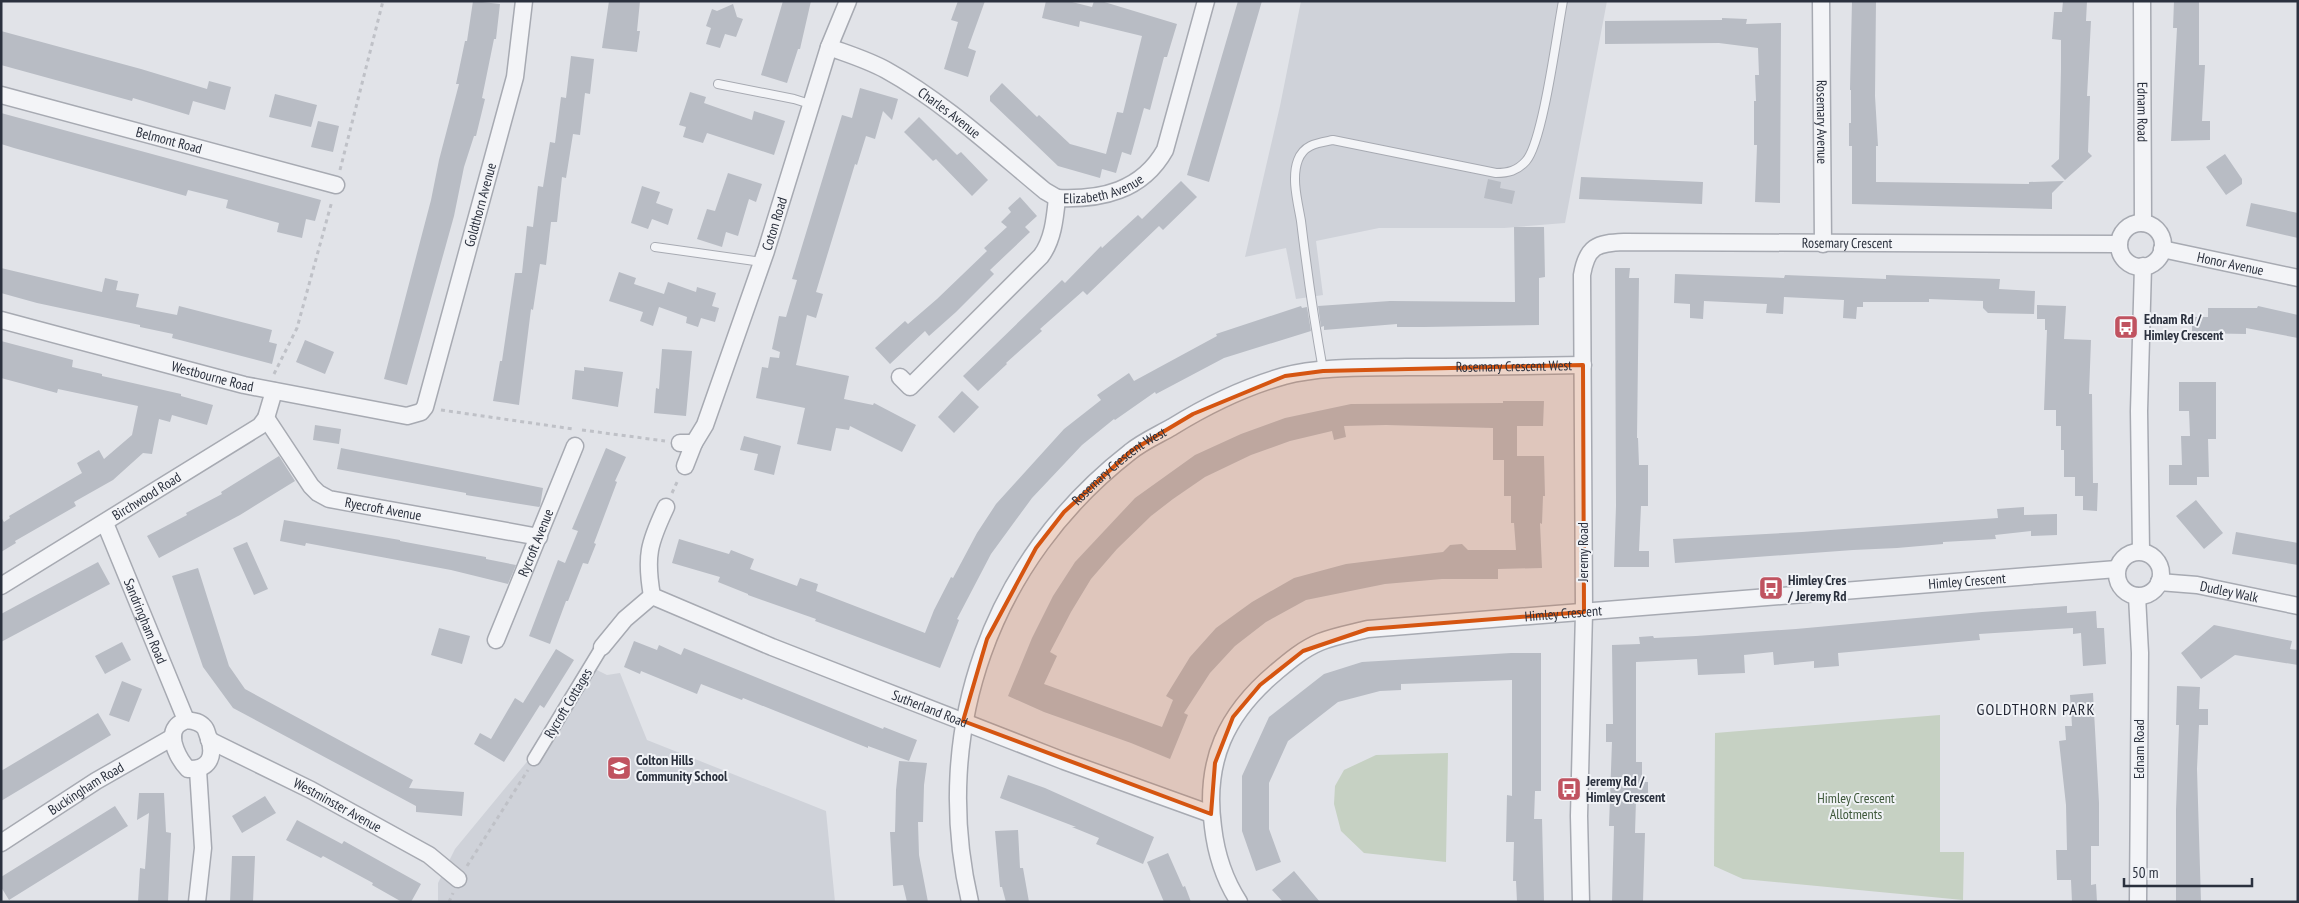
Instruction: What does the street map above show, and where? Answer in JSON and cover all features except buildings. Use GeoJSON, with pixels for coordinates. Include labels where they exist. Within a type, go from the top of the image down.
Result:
{"type":"FeatureCollection","features":[{"type":"Feature","properties":{"kind":"street","name":"Goldthorn Avenue"},"geometry":{"type":"LineString","coordinates":[[425,407],[515,77],[524,1]]}},
{"type":"Feature","properties":{"kind":"street","name":"Coton Road"},"geometry":{"type":"LineString","coordinates":[[685,466],[687,443],[705,425],[762,262],[829,47],[848,1]]}},
{"type":"Feature","properties":{"kind":"street","name":"Elizabeth Avenue"},"geometry":{"type":"LineString","coordinates":[[910,387],[1041,256],[1046,249],[1055,220],[1057,198],[1097,197],[1122,190],[1135,183],[1160,160],[1165,150],[1206,1]]}},
{"type":"Feature","properties":{"kind":"street","name":"Rosemary Avenue"},"geometry":{"type":"LineString","coordinates":[[1821,1],[1822,244]]}},
{"type":"Feature","properties":{"kind":"street","name":"Ednam Road"},"geometry":{"type":"LineString","coordinates":[[2142,1],[2143,223]]}},
{"type":"Feature","properties":{"kind":"street","name":"Charles Avenue"},"geometry":{"type":"LineString","coordinates":[[829,47],[884,69],[920,90],[1045,191],[1057,198]]}},
{"type":"Feature","properties":{"kind":"street","name":"Belmont Road"},"geometry":{"type":"LineString","coordinates":[[1,95],[336,185]]}},
{"type":"Feature","properties":{"kind":"street"},"geometry":{"type":"LineString","coordinates":[[2136,223],[2143,223],[2155,228],[2159,232],[2163,243],[2162,249],[2154,262],[2143,266],[2126,260],[2122,256],[2119,244],[2127,229],[2136,223]]}},
{"type":"Feature","properties":{"kind":"street","name":"Rosemary Crescent"},"geometry":{"type":"LineString","coordinates":[[1584,263],[1592,249],[1606,243],[2119,244]]}},
{"type":"Feature","properties":{"kind":"street","name":"Honor Avenue"},"geometry":{"type":"LineString","coordinates":[[2162,249],[2298,278]]}},
{"type":"Feature","properties":{"kind":"street","name":"Jeremy Road"},"geometry":{"type":"LineString","coordinates":[[1581,902],[1579,816],[1584,612],[1582,275],[1584,263]]}},
{"type":"Feature","properties":{"kind":"street"},"geometry":{"type":"LineString","coordinates":[[2142,551],[2139,411],[2143,266]]}},
{"type":"Feature","properties":{"kind":"street","name":"Westbourne Road"},"geometry":{"type":"LineString","coordinates":[[1,320],[274,391],[406,416],[421,412],[425,407]]}},
{"type":"Feature","properties":{"kind":"street","name":"Rosemary Crescent West"},"geometry":{"type":"LineString","coordinates":[[970,902],[960,854],[957,791],[964,722],[970,691],[984,648],[1009,592],[1036,548],[1064,512],[1087,489],[1131,451],[1193,414],[1248,389],[1284,376],[1345,368],[1582,365]]}},
{"type":"Feature","properties":{"kind":"street"},"geometry":{"type":"LineString","coordinates":[[266,418],[274,391]]}},
{"type":"Feature","properties":{"kind":"street","name":"Birchwood Road"},"geometry":{"type":"LineString","coordinates":[[1,586],[249,434],[260,426],[266,418]]}},
{"type":"Feature","properties":{"kind":"street","name":"Ryecroft Avenue"},"geometry":{"type":"LineString","coordinates":[[266,418],[311,486],[318,493],[329,499],[539,537]]}},
{"type":"Feature","properties":{"kind":"street","name":"Rycroft Avenue"},"geometry":{"type":"LineString","coordinates":[[496,640],[575,446]]}},
{"type":"Feature","properties":{"kind":"street"},"geometry":{"type":"LineString","coordinates":[[602,647],[625,619],[652,596],[647,558],[651,538],[666,507]]}},
{"type":"Feature","properties":{"kind":"street","name":"Sandringham Road"},"geometry":{"type":"LineString","coordinates":[[105,523],[186,720]]}},
{"type":"Feature","properties":{"kind":"street"},"geometry":{"type":"LineString","coordinates":[[2142,551],[2148,553],[2158,563],[2161,574],[2160,582],[2151,593],[2137,596],[2130,594],[2119,584],[2116,570],[2123,557],[2142,551]]}},
{"type":"Feature","properties":{"kind":"street","name":"Himley Crescent"},"geometry":{"type":"LineString","coordinates":[[1239,902],[1223,872],[1214,840],[1211,792],[1220,743],[1233,716],[1260,685],[1303,651],[1319,643],[1368,629],[2116,570]]}},
{"type":"Feature","properties":{"kind":"street","name":"Dudley Walk"},"geometry":{"type":"LineString","coordinates":[[2160,582],[2197,585],[2298,606]]}},
{"type":"Feature","properties":{"kind":"street","name":"Sutherland Road"},"geometry":{"type":"LineString","coordinates":[[652,596],[772,648],[1064,761],[1211,814]]}},
{"type":"Feature","properties":{"kind":"street","name":"Ednam Road"},"geometry":{"type":"LineString","coordinates":[[2137,596],[2140,653],[2138,902]]}},
{"type":"Feature","properties":{"kind":"street","name":"Rycroft Cottages"},"geometry":{"type":"LineString","coordinates":[[534,759],[602,647]]}},
{"type":"Feature","properties":{"kind":"street"},"geometry":{"type":"LineString","coordinates":[[186,720],[197,722],[205,728],[212,751],[205,767],[198,770],[188,770],[181,762],[173,737],[176,726],[186,720]]}},
{"type":"Feature","properties":{"kind":"street","name":"Buckingham Road"},"geometry":{"type":"LineString","coordinates":[[1,843],[96,781],[173,737]]}},
{"type":"Feature","properties":{"kind":"street","name":"Westminster Avenue"},"geometry":{"type":"LineString","coordinates":[[209,740],[310,790],[429,855],[458,879]]}},
{"type":"Feature","properties":{"kind":"street"},"geometry":{"type":"LineString","coordinates":[[197,902],[203,848],[198,770]]}},
{"type":"Feature","properties":{"kind":"lane"},"geometry":{"type":"LineString","coordinates":[[1323,370],[1310,297],[1296,185],[1297,161],[1302,152],[1311,145],[1339,141],[1496,174],[1508,173],[1517,169],[1526,161],[1537,140],[1563,1]]}},
{"type":"Feature","properties":{"kind":"lane"},"geometry":{"type":"LineString","coordinates":[[718,84],[794,98],[810,104]]}},
{"type":"Feature","properties":{"kind":"lane"},"geometry":{"type":"LineString","coordinates":[[655,247],[762,262]]}},
{"type":"Feature","properties":{"kind":"path"},"geometry":{"type":"LineString","coordinates":[[425,407],[687,443]]}},
{"type":"Feature","properties":{"kind":"path"},"geometry":{"type":"LineString","coordinates":[[666,507],[685,466]]}},
{"type":"Feature","properties":{"kind":"path"},"geometry":{"type":"LineString","coordinates":[[449,902],[458,879],[512,798],[534,759]]}},
{"type":"Feature","properties":{"kind":"highlighted area"},"geometry":{"type":"Polygon","coordinates":[[[1583,365],[1584,612],[1368,629],[1303,651],[1260,685],[1233,717],[1215,763],[1211,814],[963,721],[987,639],[1036,548],[1064,512],[1131,451],[1193,414],[1285,376],[1323,371],[1583,365]]]}},
{"type":"Feature","properties":{"kind":"shaded area"},"geometry":{"type":"Polygon","coordinates":[[[1301,1],[1607,1],[1565,223],[1504,228],[1379,228],[1316,241],[1323,295],[1296,299],[1286,248],[1245,257],[1280,106],[1301,1]]]}},
{"type":"Feature","properties":{"kind":"shaded area","name":"Colton Hills Community School"},"geometry":{"type":"Polygon","coordinates":[[[593,668],[607,675],[620,673],[647,740],[826,811],[835,902],[438,902],[438,883],[455,849],[535,752],[593,668]]]}},
{"type":"Feature","properties":{"kind":"green space","name":"Himley Crescent Allotments"},"geometry":{"type":"Polygon","coordinates":[[[1940,715],[1940,852],[1964,852],[1963,900],[1743,879],[1714,866],[1715,733],[1940,715]]]}},
{"type":"Feature","properties":{"kind":"green space"},"geometry":{"type":"Polygon","coordinates":[[[1448,753],[1446,862],[1364,853],[1341,831],[1334,804],[1335,786],[1344,770],[1376,755],[1448,753]]]}},
{"type":"Feature","properties":{"kind":"place","name":"Ednam Rd / Himley Crescent"},"geometry":{"type":"Point","coordinates":[2126,327]}},
{"type":"Feature","properties":{"kind":"place","name":"Himley Cres / Jeremy Rd"},"geometry":{"type":"Point","coordinates":[1771,588]}},
{"type":"Feature","properties":{"kind":"place","name":"Colton Hills Community School"},"geometry":{"type":"Point","coordinates":[619,768]}},
{"type":"Feature","properties":{"kind":"place","name":"Jeremy Rd / Himley Crescent"},"geometry":{"type":"Point","coordinates":[1569,789]}},
{"type":"Feature","properties":{"kind":"district","name":"GOLDTHORN PARK"},"geometry":{"type":"Point","coordinates":[2036,709]}}]}
